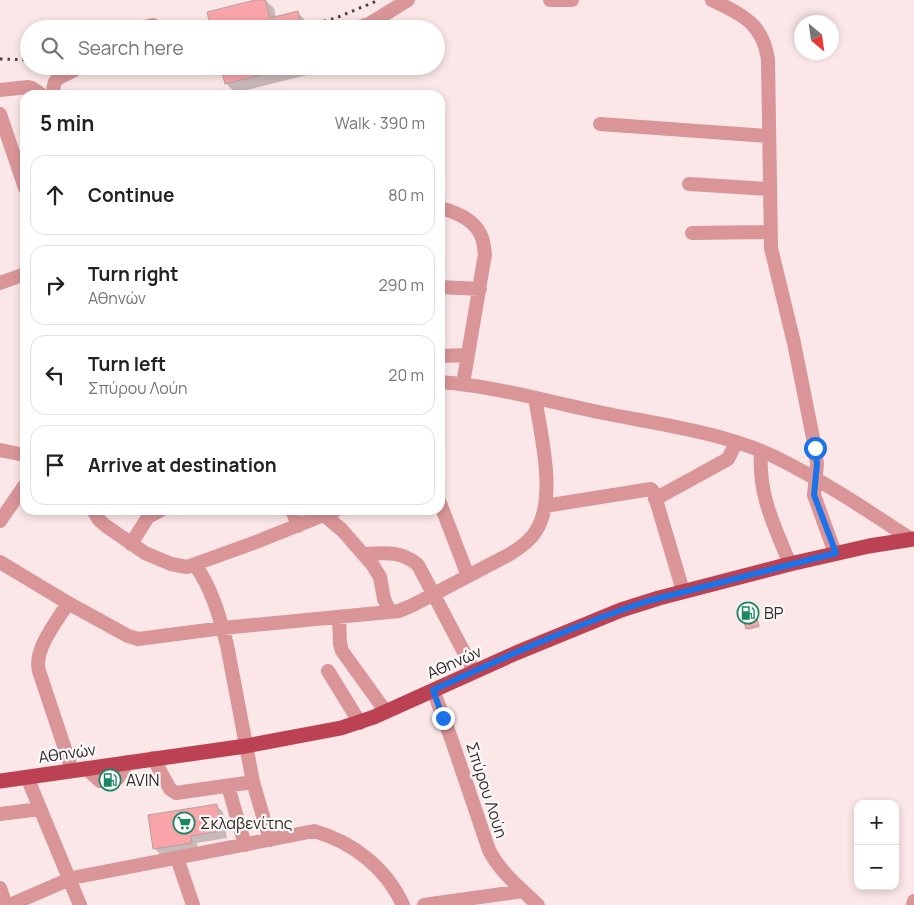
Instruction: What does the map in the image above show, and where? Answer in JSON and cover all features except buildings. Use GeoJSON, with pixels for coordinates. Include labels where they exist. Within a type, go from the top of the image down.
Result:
{"type":"FeatureCollection","features":[{"type":"Feature","properties":{"kind":"main road","name":"Αθηνών"},"geometry":{"type":"LineString","coordinates":[[0,781],[246,746],[316,734],[360,723],[474,672],[621,610],[684,591],[790,564],[836,553],[912,539]]}},
{"type":"Feature","properties":{"kind":"street"},"geometry":{"type":"LineString","coordinates":[[376,20],[408,0]]}},
{"type":"Feature","properties":{"kind":"street"},"geometry":{"type":"LineString","coordinates":[[550,0],[572,0]]}},
{"type":"Feature","properties":{"kind":"street"},"geometry":{"type":"LineString","coordinates":[[712,0],[741,15],[750,22],[763,38],[768,58],[769,232],[774,264],[794,343],[815,448],[817,464],[814,491],[816,501],[836,553]]}},
{"type":"Feature","properties":{"kind":"street"},"geometry":{"type":"LineString","coordinates":[[54,90],[58,78],[65,75]]}},
{"type":"Feature","properties":{"kind":"street"},"geometry":{"type":"LineString","coordinates":[[0,90],[28,87],[35,90]]}},
{"type":"Feature","properties":{"kind":"street"},"geometry":{"type":"LineString","coordinates":[[0,114],[20,173]]}},
{"type":"Feature","properties":{"kind":"street"},"geometry":{"type":"LineString","coordinates":[[600,124],[768,136]]}},
{"type":"Feature","properties":{"kind":"street"},"geometry":{"type":"LineString","coordinates":[[689,184],[769,189]]}},
{"type":"Feature","properties":{"kind":"street"},"geometry":{"type":"LineString","coordinates":[[445,209],[457,213],[471,221],[482,236],[485,254],[463,384]]}},
{"type":"Feature","properties":{"kind":"street"},"geometry":{"type":"LineString","coordinates":[[692,233],[769,232]]}},
{"type":"Feature","properties":{"kind":"street"},"geometry":{"type":"LineString","coordinates":[[0,283],[20,276]]}},
{"type":"Feature","properties":{"kind":"street"},"geometry":{"type":"LineString","coordinates":[[445,287],[480,289]]}},
{"type":"Feature","properties":{"kind":"street"},"geometry":{"type":"LineString","coordinates":[[445,356],[468,356]]}},
{"type":"Feature","properties":{"kind":"street"},"geometry":{"type":"LineString","coordinates":[[445,382],[516,393],[670,426],[761,451],[852,500],[912,539]]}},
{"type":"Feature","properties":{"kind":"street"},"geometry":{"type":"LineString","coordinates":[[0,562],[68,603],[133,638],[390,612],[407,608],[510,554],[527,542],[538,528],[545,506],[544,463],[535,398]]}},
{"type":"Feature","properties":{"kind":"street"},"geometry":{"type":"LineString","coordinates":[[656,498],[728,458],[736,443]]}},
{"type":"Feature","properties":{"kind":"street"},"geometry":{"type":"LineString","coordinates":[[0,450],[20,454]]}},
{"type":"Feature","properties":{"kind":"street"},"geometry":{"type":"LineString","coordinates":[[761,451],[760,467],[764,497],[790,564]]}},
{"type":"Feature","properties":{"kind":"street"},"geometry":{"type":"LineString","coordinates":[[545,506],[647,489],[652,490],[684,591]]}},
{"type":"Feature","properties":{"kind":"street"},"geometry":{"type":"LineString","coordinates":[[0,521],[20,492]]}},
{"type":"Feature","properties":{"kind":"street"},"geometry":{"type":"LineString","coordinates":[[96,515],[106,526],[145,553],[165,562],[183,567],[195,565],[325,515]]}},
{"type":"Feature","properties":{"kind":"street"},"geometry":{"type":"LineString","coordinates":[[131,544],[148,517],[152,515]]}},
{"type":"Feature","properties":{"kind":"street"},"geometry":{"type":"LineString","coordinates":[[294,515],[298,526]]}},
{"type":"Feature","properties":{"kind":"street"},"geometry":{"type":"LineString","coordinates":[[331,515],[372,564],[380,577],[384,599],[390,612]]}},
{"type":"Feature","properties":{"kind":"street"},"geometry":{"type":"LineString","coordinates":[[445,515],[468,576]]}},
{"type":"Feature","properties":{"kind":"street"},"geometry":{"type":"LineString","coordinates":[[363,554],[385,552],[407,556],[422,570],[433,595],[474,672]]}},
{"type":"Feature","properties":{"kind":"street"},"geometry":{"type":"LineString","coordinates":[[195,565],[205,580],[222,628],[253,782],[270,840]]}},
{"type":"Feature","properties":{"kind":"street"},"geometry":{"type":"LineString","coordinates":[[68,603],[41,649],[37,661],[39,671],[79,769]]}},
{"type":"Feature","properties":{"kind":"street"},"geometry":{"type":"LineString","coordinates":[[339,617],[342,650],[386,712]]}},
{"type":"Feature","properties":{"kind":"street"},"geometry":{"type":"LineString","coordinates":[[328,670],[360,723]]}},
{"type":"Feature","properties":{"kind":"street","name":"Σπύρου Λούη"},"geometry":{"type":"LineString","coordinates":[[433,690],[494,861],[538,905]]}},
{"type":"Feature","properties":{"kind":"street"},"geometry":{"type":"LineString","coordinates":[[153,758],[170,788],[176,793],[253,782]]}},
{"type":"Feature","properties":{"kind":"street"},"geometry":{"type":"LineString","coordinates":[[27,777],[80,905]]}},
{"type":"Feature","properties":{"kind":"street"},"geometry":{"type":"LineString","coordinates":[[228,786],[245,845]]}},
{"type":"Feature","properties":{"kind":"street"},"geometry":{"type":"LineString","coordinates":[[0,814],[40,809]]}},
{"type":"Feature","properties":{"kind":"street"},"geometry":{"type":"LineString","coordinates":[[10,905],[69,880],[314,831],[357,851],[371,861],[391,885],[403,905]]}},
{"type":"Feature","properties":{"kind":"street"},"geometry":{"type":"LineString","coordinates":[[177,858],[193,905]]}},
{"type":"Feature","properties":{"kind":"street"},"geometry":{"type":"LineString","coordinates":[[0,888],[6,905]]}},
{"type":"Feature","properties":{"kind":"street"},"geometry":{"type":"LineString","coordinates":[[424,905],[523,890]]}},
{"type":"Feature","properties":{"kind":"street"},"geometry":{"type":"LineString","coordinates":[[913,905],[914,901]]}},
{"type":"Feature","properties":{"kind":"railway"},"geometry":{"type":"LineString","coordinates":[[328,20],[379,0]]}},
{"type":"Feature","properties":{"kind":"railway"},"geometry":{"type":"LineString","coordinates":[[0,59],[20,60]]}},
{"type":"Feature","properties":{"kind":"place","name":"BP"},"geometry":{"type":"Point","coordinates":[748,613]}},
{"type":"Feature","properties":{"kind":"place","name":"AVIN"},"geometry":{"type":"Point","coordinates":[110,780]}},
{"type":"Feature","properties":{"kind":"place","name":"Σκλαβενίτης"},"geometry":{"type":"Point","coordinates":[184,823]}},
{"type":"Feature","properties":{"kind":"route"},"geometry":{"type":"LineString","coordinates":[[443,718],[433,690],[570,630],[648,601],[836,553],[818,510],[814,495],[814,478],[817,464],[815,448]]}}]}
